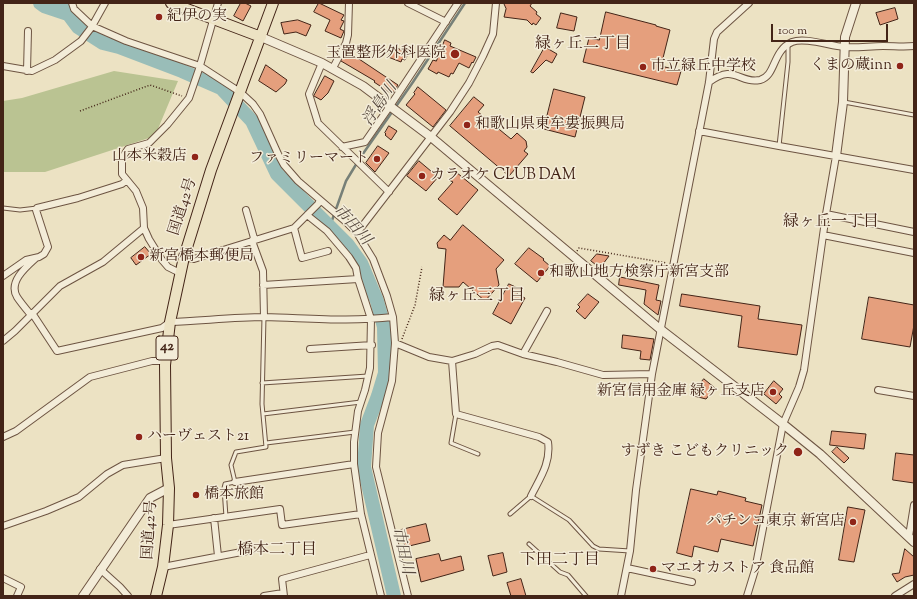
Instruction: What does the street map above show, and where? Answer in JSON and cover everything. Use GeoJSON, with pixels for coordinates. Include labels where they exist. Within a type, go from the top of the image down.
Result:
{"type":"FeatureCollection","features":[{"type":"Feature","properties":{"kind":"highway"},"geometry":{"type":"LineString","coordinates":[[171,3],[261,37]]}},
{"type":"Feature","properties":{"kind":"highway","name":"国道42号"},"geometry":{"type":"LineString","coordinates":[[156,596],[164,566],[168,525],[169,488],[166,458],[165,361],[170,322],[184,257],[211,170],[273,3]]}},
{"type":"Feature","properties":{"kind":"street"},"geometry":{"type":"LineString","coordinates":[[72,3],[74,9],[91,27],[200,68],[253,104],[260,114],[284,165],[319,202],[357,233],[374,259],[393,316],[398,344],[392,381],[378,433],[376,467],[408,596]]}},
{"type":"Feature","properties":{"kind":"street"},"geometry":{"type":"LineString","coordinates":[[3,66],[32,71],[55,60],[81,41],[105,3]]}},
{"type":"Feature","properties":{"kind":"street"},"geometry":{"type":"LineString","coordinates":[[180,273],[168,267],[149,239],[144,228],[143,208],[136,191],[122,174],[122,158],[128,149],[149,143],[167,125],[189,98],[200,68],[218,3]]}},
{"type":"Feature","properties":{"kind":"street"},"geometry":{"type":"LineString","coordinates":[[333,68],[346,43],[348,35],[348,3]]}},
{"type":"Feature","properties":{"kind":"street"},"geometry":{"type":"LineString","coordinates":[[408,3],[446,22]]}},
{"type":"Feature","properties":{"kind":"street"},"geometry":{"type":"LineString","coordinates":[[342,147],[365,142],[458,3]]}},
{"type":"Feature","properties":{"kind":"street"},"geometry":{"type":"LineString","coordinates":[[357,233],[460,98],[493,34],[496,3]]}},
{"type":"Feature","properties":{"kind":"street"},"geometry":{"type":"LineString","coordinates":[[621,596],[630,551],[636,490],[652,374],[672,264],[709,82],[714,39],[717,32],[749,3]]}},
{"type":"Feature","properties":{"kind":"street"},"geometry":{"type":"LineString","coordinates":[[747,596],[754,570],[783,424],[799,387],[804,370],[843,102],[845,47],[850,20],[856,3]]}},
{"type":"Feature","properties":{"kind":"street"},"geometry":{"type":"LineString","coordinates":[[27,71],[28,31]]}},
{"type":"Feature","properties":{"kind":"street"},"geometry":{"type":"LineString","coordinates":[[261,37],[333,68],[363,86],[431,137],[660,329],[820,454],[911,539]]}},
{"type":"Feature","properties":{"kind":"street"},"geometry":{"type":"LineString","coordinates":[[709,82],[726,73],[752,80],[764,79],[768,76],[776,57],[781,50],[794,41],[802,40],[845,47],[914,46]]}},
{"type":"Feature","properties":{"kind":"street"},"geometry":{"type":"LineString","coordinates":[[322,63],[309,94],[318,123],[389,192]]}},
{"type":"Feature","properties":{"kind":"street"},"geometry":{"type":"LineString","coordinates":[[699,131],[914,170]]}},
{"type":"Feature","properties":{"kind":"street"},"geometry":{"type":"LineString","coordinates":[[3,276],[26,260],[36,258],[44,254],[48,247],[36,210],[37,208],[78,198],[122,184],[127,180]]}},
{"type":"Feature","properties":{"kind":"street"},"geometry":{"type":"LineString","coordinates":[[184,257],[194,259],[294,228],[319,202]]}},
{"type":"Feature","properties":{"kind":"street"},"geometry":{"type":"LineString","coordinates":[[246,210],[254,238],[252,242],[263,271],[264,317]]}},
{"type":"Feature","properties":{"kind":"street"},"geometry":{"type":"LineString","coordinates":[[826,214],[914,232]]}},
{"type":"Feature","properties":{"kind":"street"},"geometry":{"type":"LineString","coordinates":[[307,215],[327,231],[349,256],[356,268],[371,320],[372,345],[369,376],[358,411],[355,432],[354,464],[361,514],[381,596]]}},
{"type":"Feature","properties":{"kind":"street"},"geometry":{"type":"LineString","coordinates":[[3,341],[60,286],[103,262],[144,228]]}},
{"type":"Feature","properties":{"kind":"street"},"geometry":{"type":"LineString","coordinates":[[294,228],[302,258],[328,251]]}},
{"type":"Feature","properties":{"kind":"street"},"geometry":{"type":"LineString","coordinates":[[823,235],[914,253]]}},
{"type":"Feature","properties":{"kind":"street"},"geometry":{"type":"LineString","coordinates":[[36,258],[23,270],[16,281],[14,288],[16,296],[32,314],[57,351],[162,328],[170,322],[264,317],[371,320],[393,316]]}},
{"type":"Feature","properties":{"kind":"street"},"geometry":{"type":"LineString","coordinates":[[263,285],[358,279]]}},
{"type":"Feature","properties":{"kind":"street"},"geometry":{"type":"LineString","coordinates":[[523,354],[547,311]]}},
{"type":"Feature","properties":{"kind":"street"},"geometry":{"type":"LineString","coordinates":[[398,344],[429,357],[452,361],[498,345],[523,354],[603,375],[652,374]]}},
{"type":"Feature","properties":{"kind":"street"},"geometry":{"type":"LineString","coordinates":[[310,349],[372,345]]}},
{"type":"Feature","properties":{"kind":"street"},"geometry":{"type":"LineString","coordinates":[[3,437],[16,431],[90,377],[152,361],[165,361]]}},
{"type":"Feature","properties":{"kind":"street"},"geometry":{"type":"LineString","coordinates":[[452,361],[456,414],[539,438],[548,442],[550,452],[546,467],[531,496]]}},
{"type":"Feature","properties":{"kind":"street"},"geometry":{"type":"LineString","coordinates":[[878,390],[914,396]]}},
{"type":"Feature","properties":{"kind":"street"},"geometry":{"type":"LineString","coordinates":[[3,526],[46,512],[79,497],[107,474],[123,465],[166,458]]}},
{"type":"Feature","properties":{"kind":"street"},"geometry":{"type":"LineString","coordinates":[[235,482],[354,464]]}},
{"type":"Feature","properties":{"kind":"street"},"geometry":{"type":"LineString","coordinates":[[83,596],[100,569],[150,498],[169,488]]}},
{"type":"Feature","properties":{"kind":"street"},"geometry":{"type":"LineString","coordinates":[[911,539],[914,505]]}},
{"type":"Feature","properties":{"kind":"street"},"geometry":{"type":"LineString","coordinates":[[168,525],[280,509],[282,525],[361,514]]}},
{"type":"Feature","properties":{"kind":"street"},"geometry":{"type":"LineString","coordinates":[[214,518],[218,556]]}},
{"type":"Feature","properties":{"kind":"street"},"geometry":{"type":"LineString","coordinates":[[164,566],[252,550]]}},
{"type":"Feature","properties":{"kind":"street"},"geometry":{"type":"LineString","coordinates":[[264,596],[283,594],[282,579],[370,554]]}},
{"type":"Feature","properties":{"kind":"street"},"geometry":{"type":"LineString","coordinates":[[627,568],[692,582]]}},
{"type":"Feature","properties":{"kind":"street"},"geometry":{"type":"LineString","coordinates":[[100,569],[128,596]]}},
{"type":"Feature","properties":{"kind":"street"},"geometry":{"type":"LineString","coordinates":[[3,578],[21,587],[17,596]]}},
{"type":"Feature","properties":{"kind":"street"},"geometry":{"type":"LineString","coordinates":[[895,596],[914,584]]}},
{"type":"Feature","properties":{"kind":"lane"},"geometry":{"type":"LineString","coordinates":[[779,146],[788,62],[788,44]]}},
{"type":"Feature","properties":{"kind":"lane"},"geometry":{"type":"LineString","coordinates":[[843,102],[914,115]]}},
{"type":"Feature","properties":{"kind":"lane"},"geometry":{"type":"LineString","coordinates":[[3,208],[20,210],[37,208]]}},
{"type":"Feature","properties":{"kind":"lane"},"geometry":{"type":"LineString","coordinates":[[226,517],[224,488],[225,484],[235,482],[231,465],[236,452],[266,447],[262,383],[264,317]]}},
{"type":"Feature","properties":{"kind":"lane"},"geometry":{"type":"LineString","coordinates":[[262,383],[369,376]]}},
{"type":"Feature","properties":{"kind":"lane"},"geometry":{"type":"LineString","coordinates":[[263,414],[361,402]]}},
{"type":"Feature","properties":{"kind":"lane"},"geometry":{"type":"LineString","coordinates":[[456,414],[451,443],[478,454]]}},
{"type":"Feature","properties":{"kind":"lane"},"geometry":{"type":"LineString","coordinates":[[266,443],[355,432]]}},
{"type":"Feature","properties":{"kind":"lane"},"geometry":{"type":"LineString","coordinates":[[510,514],[531,496],[569,520],[593,546],[599,549],[630,551]]}},
{"type":"Feature","properties":{"kind":"lane"},"geometry":{"type":"LineString","coordinates":[[529,544],[560,572],[568,575],[586,596]]}},
{"type":"Feature","properties":{"kind":"path"},"geometry":{"type":"LineString","coordinates":[[80,111],[150,84],[189,98]]}},
{"type":"Feature","properties":{"kind":"path"},"geometry":{"type":"LineString","coordinates":[[573,256],[579,248],[672,264]]}},
{"type":"Feature","properties":{"kind":"path"},"geometry":{"type":"LineString","coordinates":[[398,344],[415,305],[422,267]]}},
{"type":"Feature","properties":{"kind":"green space"},"geometry":{"type":"Polygon","coordinates":[[[114,71],[178,81],[155,136],[45,172],[3,172],[3,101],[22,98],[114,71]]]}},
{"type":"Feature","properties":{"kind":"building"},"geometry":{"type":"Polygon","coordinates":[[[241,3],[251,6],[243,21],[234,16],[241,3]]]}},
{"type":"Feature","properties":{"kind":"building"},"geometry":{"type":"Polygon","coordinates":[[[319,3],[344,15],[341,20],[344,21],[340,29],[344,31],[341,38],[325,31],[330,20],[314,12],[319,3]]]}},
{"type":"Feature","properties":{"kind":"building"},"geometry":{"type":"Polygon","coordinates":[[[504,3],[532,3],[530,6],[541,18],[536,25],[533,23],[532,25],[527,20],[504,17],[506,9],[504,3]]]}},
{"type":"Feature","properties":{"kind":"building"},"geometry":{"type":"Polygon","coordinates":[[[895,8],[898,19],[880,25],[876,13],[895,8]]]}},
{"type":"Feature","properties":{"kind":"building"},"geometry":{"type":"Polygon","coordinates":[[[606,12],[670,30],[661,66],[681,71],[677,85],[583,62],[589,38],[599,40],[606,12]]]}},
{"type":"Feature","properties":{"kind":"building"},"geometry":{"type":"Polygon","coordinates":[[[561,13],[577,17],[574,31],[557,28],[561,13]]]}},
{"type":"Feature","properties":{"kind":"building"},"geometry":{"type":"Polygon","coordinates":[[[298,20],[311,25],[306,36],[296,32],[284,34],[281,23],[298,20]]]}},
{"type":"Feature","properties":{"kind":"building"},"geometry":{"type":"Polygon","coordinates":[[[445,40],[451,43],[450,46],[476,57],[469,68],[459,63],[453,74],[451,73],[449,77],[438,72],[437,74],[428,69],[433,60],[436,61],[445,40]]]}},
{"type":"Feature","properties":{"kind":"building"},"geometry":{"type":"Polygon","coordinates":[[[394,46],[408,54],[405,60],[402,59],[401,62],[388,57],[394,46]]]}},
{"type":"Feature","properties":{"kind":"building"},"geometry":{"type":"Polygon","coordinates":[[[545,47],[557,54],[552,63],[546,60],[533,73],[531,72],[545,47]]]}},
{"type":"Feature","properties":{"kind":"building"},"geometry":{"type":"Polygon","coordinates":[[[347,51],[398,85],[392,94],[374,82],[375,81],[341,61],[347,51]]]}},
{"type":"Feature","properties":{"kind":"building"},"geometry":{"type":"Polygon","coordinates":[[[266,65],[287,80],[285,84],[276,92],[259,81],[266,65]]]}},
{"type":"Feature","properties":{"kind":"building"},"geometry":{"type":"Polygon","coordinates":[[[325,76],[334,81],[328,93],[321,100],[314,96],[325,76]]]}},
{"type":"Feature","properties":{"kind":"building"},"geometry":{"type":"Polygon","coordinates":[[[418,87],[446,110],[433,127],[406,105],[415,94],[414,93],[418,87]]]}},
{"type":"Feature","properties":{"kind":"building"},"geometry":{"type":"Polygon","coordinates":[[[554,89],[585,97],[575,137],[544,129],[554,89]]]}},
{"type":"Feature","properties":{"kind":"building"},"geometry":{"type":"Polygon","coordinates":[[[474,97],[484,105],[478,112],[511,139],[517,133],[526,141],[527,147],[524,151],[528,154],[509,176],[450,126],[474,97]]]}},
{"type":"Feature","properties":{"kind":"building"},"geometry":{"type":"Polygon","coordinates":[[[389,126],[397,131],[391,140],[385,135],[389,126]]]}},
{"type":"Feature","properties":{"kind":"building","name":"ファミリーマート"},"geometry":{"type":"Polygon","coordinates":[[[378,146],[389,153],[375,172],[366,163],[378,146]]]}},
{"type":"Feature","properties":{"kind":"building","name":"カラオケ CLUB DAM"},"geometry":{"type":"Polygon","coordinates":[[[419,161],[438,177],[426,191],[407,176],[419,161]]]}},
{"type":"Feature","properties":{"kind":"building"},"geometry":{"type":"Polygon","coordinates":[[[456,172],[478,190],[457,215],[438,199],[453,182],[449,180],[456,172]]]}},
{"type":"Feature","properties":{"kind":"building"},"geometry":{"type":"Polygon","coordinates":[[[463,225],[504,260],[496,269],[499,285],[485,301],[463,282],[459,287],[443,287],[446,249],[438,248],[437,243],[444,235],[450,240],[463,225]]]}},
{"type":"Feature","properties":{"kind":"building"},"geometry":{"type":"Polygon","coordinates":[[[145,247],[151,254],[136,265],[131,258],[145,247]]]}},
{"type":"Feature","properties":{"kind":"building"},"geometry":{"type":"Polygon","coordinates":[[[529,248],[544,259],[543,260],[550,266],[537,282],[515,264],[529,248]]]}},
{"type":"Feature","properties":{"kind":"building"},"geometry":{"type":"Polygon","coordinates":[[[597,254],[609,256],[600,268],[591,261],[597,254]]]}},
{"type":"Feature","properties":{"kind":"building"},"geometry":{"type":"Polygon","coordinates":[[[620,277],[659,285],[656,300],[661,301],[658,315],[644,304],[646,290],[619,285],[620,277]]]}},
{"type":"Feature","properties":{"kind":"building"},"geometry":{"type":"Polygon","coordinates":[[[509,284],[520,289],[517,294],[525,298],[511,324],[493,314],[509,284]]]}},
{"type":"Feature","properties":{"kind":"building"},"geometry":{"type":"Polygon","coordinates":[[[588,294],[599,302],[585,319],[576,311],[580,307],[578,305],[588,294]]]}},
{"type":"Feature","properties":{"kind":"building"},"geometry":{"type":"Polygon","coordinates":[[[682,294],[760,306],[758,319],[802,325],[797,355],[738,347],[742,316],[680,306],[682,294]]]}},
{"type":"Feature","properties":{"kind":"building"},"geometry":{"type":"Polygon","coordinates":[[[869,297],[914,305],[914,325],[910,347],[862,339],[869,297]]]}},
{"type":"Feature","properties":{"kind":"building"},"geometry":{"type":"Polygon","coordinates":[[[623,335],[654,339],[650,360],[640,359],[641,351],[622,348],[623,335]]]}},
{"type":"Feature","properties":{"kind":"building"},"geometry":{"type":"Polygon","coordinates":[[[704,379],[715,388],[706,399],[694,396],[698,391],[696,389],[704,379]]]}},
{"type":"Feature","properties":{"kind":"building"},"geometry":{"type":"Polygon","coordinates":[[[774,381],[783,389],[779,394],[782,397],[776,404],[764,394],[774,381]]]}},
{"type":"Feature","properties":{"kind":"building"},"geometry":{"type":"Polygon","coordinates":[[[832,431],[866,434],[864,449],[830,445],[832,431]]]}},
{"type":"Feature","properties":{"kind":"building"},"geometry":{"type":"Polygon","coordinates":[[[837,447],[849,458],[844,463],[832,452],[837,447]]]}},
{"type":"Feature","properties":{"kind":"building"},"geometry":{"type":"Polygon","coordinates":[[[896,453],[914,455],[914,483],[893,480],[896,453]]]}},
{"type":"Feature","properties":{"kind":"building"},"geometry":{"type":"Polygon","coordinates":[[[691,489],[717,495],[718,491],[746,498],[745,501],[762,505],[753,546],[721,539],[718,552],[694,546],[692,557],[677,553],[691,489]]]}},
{"type":"Feature","properties":{"kind":"building"},"geometry":{"type":"Polygon","coordinates":[[[848,507],[865,510],[854,562],[839,560],[848,507]]]}},
{"type":"Feature","properties":{"kind":"building"},"geometry":{"type":"Polygon","coordinates":[[[426,524],[430,541],[405,547],[401,530],[426,524]]]}},
{"type":"Feature","properties":{"kind":"building"},"geometry":{"type":"Polygon","coordinates":[[[905,549],[914,557],[914,575],[905,577],[897,582],[892,574],[899,573],[905,549]]]}},
{"type":"Feature","properties":{"kind":"building"},"geometry":{"type":"Polygon","coordinates":[[[503,553],[507,572],[493,576],[488,556],[503,553]]]}},
{"type":"Feature","properties":{"kind":"building"},"geometry":{"type":"Polygon","coordinates":[[[439,554],[441,561],[461,556],[464,570],[421,582],[416,559],[439,554]]]}},
{"type":"Feature","properties":{"kind":"building"},"geometry":{"type":"Polygon","coordinates":[[[521,579],[526,596],[511,596],[507,583],[521,579]]]}},
{"type":"Feature","properties":{"kind":"waterway"},"geometry":{"type":"LineString","coordinates":[[40,3],[44,6],[68,14]]}},
{"type":"Feature","properties":{"kind":"waterway","name":"市田川"},"geometry":{"type":"LineString","coordinates":[[60,3],[78,27],[103,43],[119,47],[182,71],[221,88],[252,121],[277,174],[348,245],[361,263],[377,301],[384,327],[385,373],[367,425],[364,467],[394,596]]}},
{"type":"Feature","properties":{"kind":"waterway","name":"浮島川"},"geometry":{"type":"LineString","coordinates":[[330,226],[346,181],[465,3]]}},
{"type":"Feature","properties":{"kind":"place","name":"紀伊の実"},"geometry":{"type":"Point","coordinates":[159,17]}},
{"type":"Feature","properties":{"kind":"place","name":"玉置整形外科医院"},"geometry":{"type":"Point","coordinates":[455,54]}},
{"type":"Feature","properties":{"kind":"place","name":"くまの蔵inn"},"geometry":{"type":"Point","coordinates":[900,66]}},
{"type":"Feature","properties":{"kind":"place","name":"市立緑丘中学校"},"geometry":{"type":"Point","coordinates":[643,67]}},
{"type":"Feature","properties":{"kind":"place","name":"和歌山県東牟婁振興局"},"geometry":{"type":"Point","coordinates":[467,125]}},
{"type":"Feature","properties":{"kind":"place","name":"山本米穀店"},"geometry":{"type":"Point","coordinates":[195,157]}},
{"type":"Feature","properties":{"kind":"place","name":"ファミリーマート"},"geometry":{"type":"Point","coordinates":[377,159]}},
{"type":"Feature","properties":{"kind":"place","name":"カラオケ CLUB DAM"},"geometry":{"type":"Point","coordinates":[422,176]}},
{"type":"Feature","properties":{"kind":"place","name":"新宮橋本郵便局"},"geometry":{"type":"Point","coordinates":[141,257]}},
{"type":"Feature","properties":{"kind":"place","name":"和歌山地方検察庁新宮支部"},"geometry":{"type":"Point","coordinates":[541,273]}},
{"type":"Feature","properties":{"kind":"place","name":"新宮信用金庫 緑ヶ丘支店"},"geometry":{"type":"Point","coordinates":[773,392]}},
{"type":"Feature","properties":{"kind":"place","name":"ハーヴェスト21"},"geometry":{"type":"Point","coordinates":[139,437]}},
{"type":"Feature","properties":{"kind":"place","name":"すずき こどもクリニック"},"geometry":{"type":"Point","coordinates":[798,452]}},
{"type":"Feature","properties":{"kind":"place","name":"橋本旅館"},"geometry":{"type":"Point","coordinates":[196,495]}},
{"type":"Feature","properties":{"kind":"place","name":"パチンコ東京 新宮店"},"geometry":{"type":"Point","coordinates":[853,522]}},
{"type":"Feature","properties":{"kind":"place","name":"マエオカストア 食品館"},"geometry":{"type":"Point","coordinates":[653,569]}},
{"type":"Feature","properties":{"kind":"district","name":"緑ヶ丘二丁目"},"geometry":{"type":"Point","coordinates":[583,45]}},
{"type":"Feature","properties":{"kind":"district","name":"緑ヶ丘一丁目"},"geometry":{"type":"Point","coordinates":[831,223]}},
{"type":"Feature","properties":{"kind":"district","name":"緑ヶ丘三丁目"},"geometry":{"type":"Point","coordinates":[477,297]}},
{"type":"Feature","properties":{"kind":"district","name":"橋本二丁目"},"geometry":{"type":"Point","coordinates":[277,551]}},
{"type":"Feature","properties":{"kind":"district","name":"下田二丁目"},"geometry":{"type":"Point","coordinates":[560,561]}}]}
